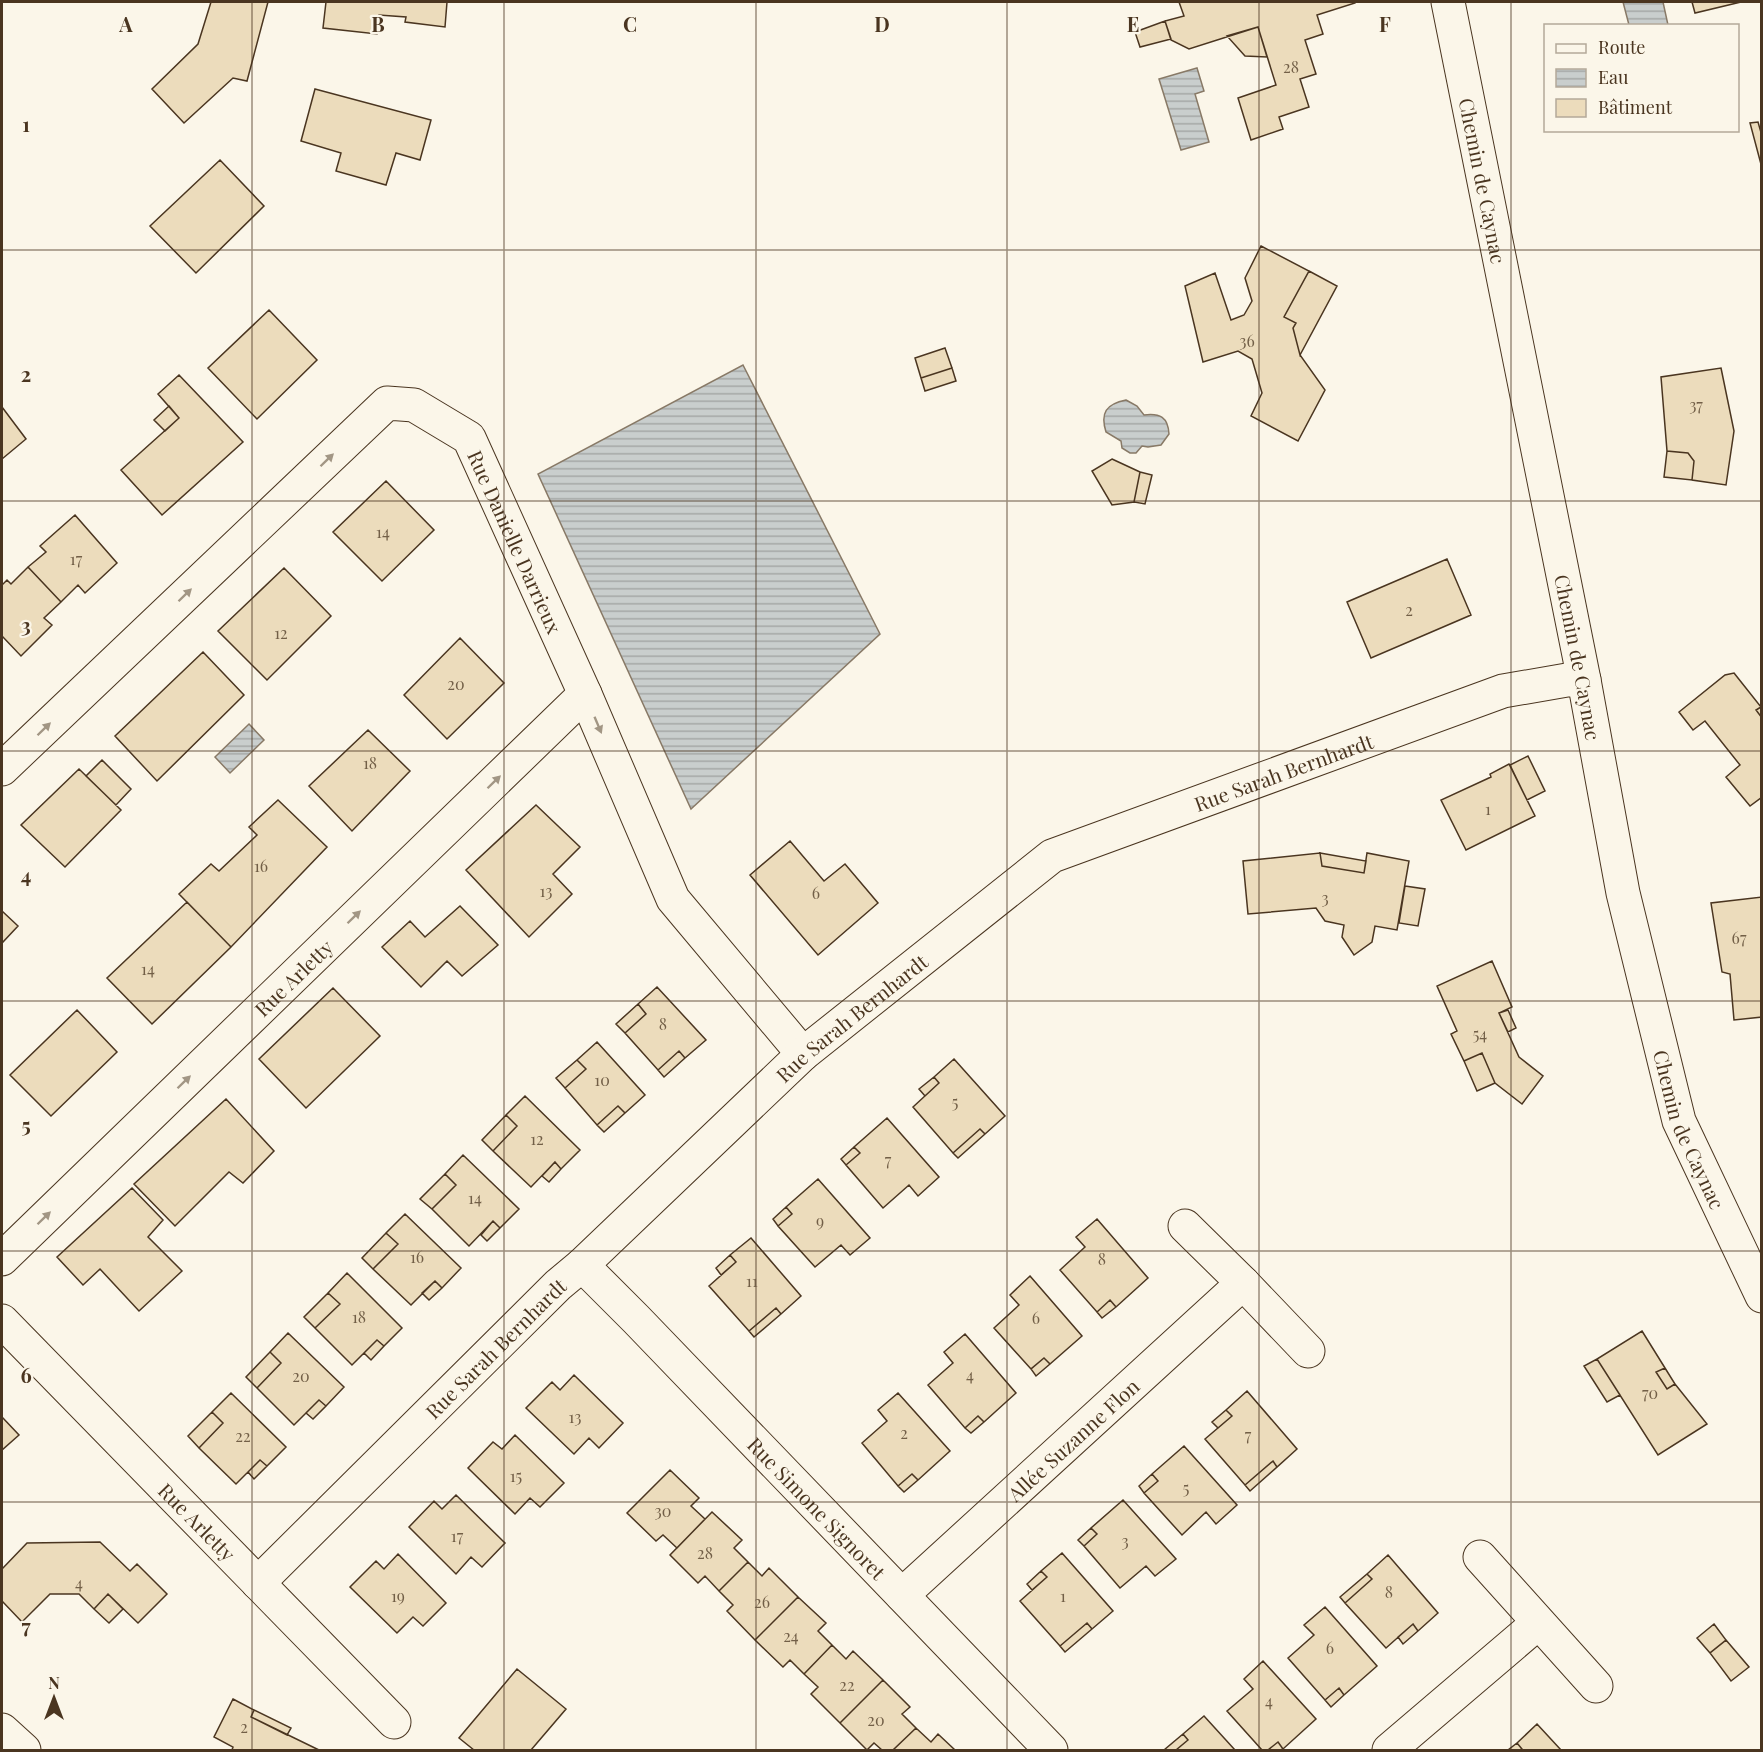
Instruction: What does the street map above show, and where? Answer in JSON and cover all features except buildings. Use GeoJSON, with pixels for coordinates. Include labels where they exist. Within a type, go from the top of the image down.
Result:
{"type":"FeatureCollection","features":[{"type":"Feature","properties":{"kind":"street","name":"Chemin de Caynac"},"geometry":{"type":"LineString","coordinates":[[1448,2],[1584,680],[1623,893],[1679,1121],[1761,1296]]}},
{"type":"Feature","properties":{"kind":"street","name":"Rue Danielle Darrieux"},"geometry":{"type":"LineString","coordinates":[[2,769],[387,404],[414,405],[469,438],[585,694],[673,899],[803,1054]]}},
{"type":"Feature","properties":{"kind":"street","name":"Rue Sarah Bernhardt"},"geometry":{"type":"LineString","coordinates":[[258,1583],[558,1285],[582,1265],[803,1054],[1052,856],[1503,691],[1567,680],[1584,680]]}},
{"type":"Feature","properties":{"kind":"street","name":"Rue Arletty"},"geometry":{"type":"LineString","coordinates":[[2,1259],[585,694]]}},
{"type":"Feature","properties":{"kind":"street"},"geometry":{"type":"LineString","coordinates":[[1185,1226],[1308,1351]]}},
{"type":"Feature","properties":{"kind":"street","name":"Rue Simone Signoret"},"geometry":{"type":"LineString","coordinates":[[582,1265],[1051,1750]]}},
{"type":"Feature","properties":{"kind":"street","name":"Allée Suzanne Flon"},"geometry":{"type":"LineString","coordinates":[[902,1595],[1243,1283]]}},
{"type":"Feature","properties":{"kind":"street","name":"Rue Arletty"},"geometry":{"type":"LineString","coordinates":[[2,1321],[394,1722]]}},
{"type":"Feature","properties":{"kind":"street"},"geometry":{"type":"LineString","coordinates":[[1480,1557],[1596,1686]]}},
{"type":"Feature","properties":{"kind":"street"},"geometry":{"type":"LineString","coordinates":[[1389,1750],[1538,1623]]}},
{"type":"Feature","properties":{"kind":"street"},"geometry":{"type":"LineString","coordinates":[[2,1730],[24,1750]]}},
{"type":"Feature","properties":{"kind":"water"},"geometry":{"type":"Polygon","coordinates":[[[1623,2],[1663,2],[1668,24],[1629,24],[1623,2]]]}},
{"type":"Feature","properties":{"kind":"water"},"geometry":{"type":"Polygon","coordinates":[[[1197,68],[1204,91],[1195,94],[1209,142],[1181,150],[1159,79],[1197,68]]]}},
{"type":"Feature","properties":{"kind":"water"},"geometry":{"type":"Polygon","coordinates":[[[743,365],[880,634],[691,809],[538,474],[743,365]]]}},
{"type":"Feature","properties":{"kind":"water"},"geometry":{"type":"Polygon","coordinates":[[[1126,400],[1137,406],[1144,415],[1155,415],[1165,420],[1169,434],[1161,445],[1142,446],[1136,453],[1130,453],[1122,448],[1121,441],[1106,432],[1104,415],[1106,410],[1126,400]]]}},
{"type":"Feature","properties":{"kind":"water"},"geometry":{"type":"Polygon","coordinates":[[[249,724],[264,740],[230,773],[215,757],[249,724]]]}}]}
